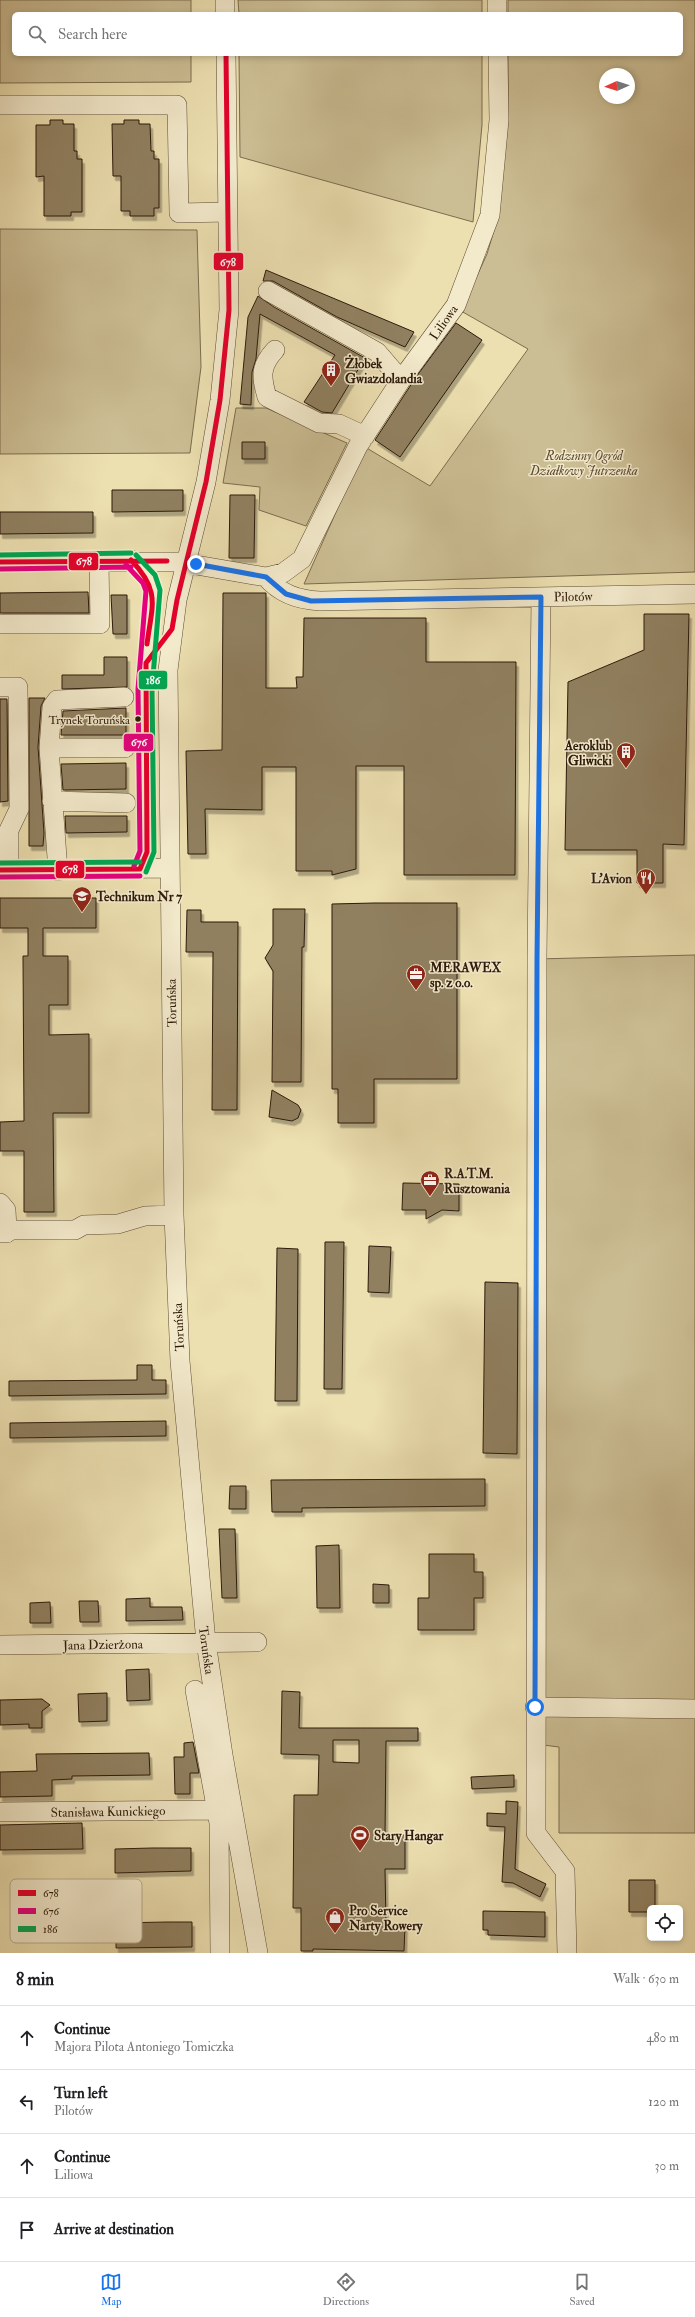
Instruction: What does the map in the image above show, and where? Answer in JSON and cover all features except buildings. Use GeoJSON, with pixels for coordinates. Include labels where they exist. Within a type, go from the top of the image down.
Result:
{"type":"FeatureCollection","features":[{"type":"Feature","properties":{"kind":"street"},"geometry":{"type":"LineString","coordinates":[[225,0],[226,12]]}},
{"type":"Feature","properties":{"kind":"street"},"geometry":{"type":"LineString","coordinates":[[497,0],[497,12]]}},
{"type":"Feature","properties":{"kind":"street","name":"Toruńska"},"geometry":{"type":"LineString","coordinates":[[226,56],[229,310],[220,400],[206,482],[172,629],[167,692],[174,1215],[180,1361],[206,1642],[223,1755],[258,1953]]}},
{"type":"Feature","properties":{"kind":"street","name":"Liliowa"},"geometry":{"type":"LineString","coordinates":[[0,562],[131,560],[187,563],[266,577],[283,573],[302,559],[365,436],[401,380],[456,305],[490,215],[499,120],[498,56]]}},
{"type":"Feature","properties":{"kind":"street"},"geometry":{"type":"LineString","coordinates":[[0,105],[178,105],[178,213],[228,212]]}},
{"type":"Feature","properties":{"kind":"street"},"geometry":{"type":"LineString","coordinates":[[268,291],[377,352],[401,380]]}},
{"type":"Feature","properties":{"kind":"street"},"geometry":{"type":"LineString","coordinates":[[275,350],[266,359],[262,380],[267,397],[319,423],[339,424],[365,436]]}},
{"type":"Feature","properties":{"kind":"street"},"geometry":{"type":"LineString","coordinates":[[131,560],[149,579],[153,590],[154,600],[146,663],[147,852],[140,869]]}},
{"type":"Feature","properties":{"kind":"street"},"geometry":{"type":"LineString","coordinates":[[0,624],[100,624],[99,561]]}},
{"type":"Feature","properties":{"kind":"street","name":"Pilotów"},"geometry":{"type":"LineString","coordinates":[[266,577],[286,594],[311,601],[695,594]]}},
{"type":"Feature","properties":{"kind":"street"},"geometry":{"type":"LineString","coordinates":[[541,597],[537,959],[536,1833],[565,1871],[566,1953]]}},
{"type":"Feature","properties":{"kind":"street"},"geometry":{"type":"LineString","coordinates":[[146,663],[172,629]]}},
{"type":"Feature","properties":{"kind":"street"},"geometry":{"type":"LineString","coordinates":[[0,686],[18,687],[19,809],[4,830],[5,870],[169,868]]}},
{"type":"Feature","properties":{"kind":"street"},"geometry":{"type":"LineString","coordinates":[[58,870],[49,748],[52,707],[57,700],[124,697]]}},
{"type":"Feature","properties":{"kind":"street"},"geometry":{"type":"LineString","coordinates":[[49,748],[125,748]]}},
{"type":"Feature","properties":{"kind":"street"},"geometry":{"type":"LineString","coordinates":[[52,801],[126,803]]}},
{"type":"Feature","properties":{"kind":"street"},"geometry":{"type":"LineString","coordinates":[[0,1203],[6,1210],[3,1232],[75,1230],[84,1225],[118,1224],[145,1216],[174,1215]]}},
{"type":"Feature","properties":{"kind":"street","name":"Jana Dzierżona"},"geometry":{"type":"LineString","coordinates":[[0,1645],[257,1642]]}},
{"type":"Feature","properties":{"kind":"street"},"geometry":{"type":"LineString","coordinates":[[196,1690],[219,1823],[220,1953]]}},
{"type":"Feature","properties":{"kind":"street"},"geometry":{"type":"LineString","coordinates":[[535,1707],[695,1709]]}},
{"type":"Feature","properties":{"kind":"street","name":"Stanisława Kunickiego"},"geometry":{"type":"LineString","coordinates":[[0,1812],[217,1810]]}},
{"type":"Feature","properties":{"kind":"green space"},"geometry":{"type":"Polygon","coordinates":[[[0,0],[191,0],[191,12],[12,12],[12,56],[191,56],[191,82],[0,83],[0,0]]]}},
{"type":"Feature","properties":{"kind":"green space"},"geometry":{"type":"Polygon","coordinates":[[[238,0],[482,0],[482,12],[239,12],[238,0]]]}},
{"type":"Feature","properties":{"kind":"green space","name":"Rodzinny Ogród Działkowy Jutrzenka"},"geometry":{"type":"Polygon","coordinates":[[[508,0],[695,0],[695,572],[304,584],[365,447],[430,486],[528,349],[461,311],[487,254],[498,217],[508,120],[508,56],[683,56],[683,12],[508,12],[508,0]]]}},
{"type":"Feature","properties":{"kind":"green space"},"geometry":{"type":"Polygon","coordinates":[[[239,56],[482,56],[482,125],[473,222],[240,157],[239,56]]]}},
{"type":"Feature","properties":{"kind":"green space"},"geometry":{"type":"Polygon","coordinates":[[[0,229],[197,230],[201,367],[190,453],[0,454],[0,229]]]}},
{"type":"Feature","properties":{"kind":"green space"},"geometry":{"type":"Polygon","coordinates":[[[236,408],[266,408],[347,443],[306,526],[259,510],[260,487],[223,483],[236,408]]]}},
{"type":"Feature","properties":{"kind":"green space"},"geometry":{"type":"Polygon","coordinates":[[[695,955],[695,1833],[559,1833],[559,1747],[535,1744],[537,959],[695,955]]]}},
{"type":"Feature","properties":{"kind":"transit line","name":"678"},"geometry":{"type":"LineString","coordinates":[[140,869],[147,852],[146,663],[172,629],[177,600],[206,482],[220,400],[229,310],[226,56]]}},
{"type":"Feature","properties":{"kind":"transit line","name":"186"},"geometry":{"type":"LineString","coordinates":[[0,555],[131,553]]}},
{"type":"Feature","properties":{"kind":"transit line","name":"186"},"geometry":{"type":"LineString","coordinates":[[136,555],[155,575],[160,590],[152,689],[154,852],[146,872]]}},
{"type":"Feature","properties":{"kind":"transit line","name":"678"},"geometry":{"type":"LineString","coordinates":[[131,560],[141,571],[151,590],[152,608],[147,644]]}},
{"type":"Feature","properties":{"kind":"transit line","name":"678"},"geometry":{"type":"LineString","coordinates":[[0,562],[167,561]]}},
{"type":"Feature","properties":{"kind":"transit line","name":"676"},"geometry":{"type":"LineString","coordinates":[[126,565],[143,583],[146,591],[138,689],[140,851],[134,866]]}},
{"type":"Feature","properties":{"kind":"transit line","name":"676"},"geometry":{"type":"LineString","coordinates":[[0,569],[131,567]]}},
{"type":"Feature","properties":{"kind":"transit line","name":"186"},"geometry":{"type":"LineString","coordinates":[[0,863],[140,862]]}},
{"type":"Feature","properties":{"kind":"transit line","name":"678"},"geometry":{"type":"LineString","coordinates":[[0,870],[140,869]]}},
{"type":"Feature","properties":{"kind":"transit line","name":"676"},"geometry":{"type":"LineString","coordinates":[[0,877],[140,876]]}},
{"type":"Feature","properties":{"kind":"place","name":"Żłobek Gwiazdolandia"},"geometry":{"type":"Point","coordinates":[331,387]}},
{"type":"Feature","properties":{"kind":"place","name":"Trynek Toruńska"},"geometry":{"type":"Point","coordinates":[138,719]}},
{"type":"Feature","properties":{"kind":"place","name":"Aeroklub Gliwicki"},"geometry":{"type":"Point","coordinates":[626,769]}},
{"type":"Feature","properties":{"kind":"place","name":"L'Avion"},"geometry":{"type":"Point","coordinates":[646,895]}},
{"type":"Feature","properties":{"kind":"place","name":"Technikum Nr 7"},"geometry":{"type":"Point","coordinates":[82,913]}},
{"type":"Feature","properties":{"kind":"place","name":"MERAWEX sp. z o.o."},"geometry":{"type":"Point","coordinates":[416,991]}},
{"type":"Feature","properties":{"kind":"place","name":"R.A.T.M. Rusztowania"},"geometry":{"type":"Point","coordinates":[430,1197]}},
{"type":"Feature","properties":{"kind":"place","name":"Stary Hangar"},"geometry":{"type":"Point","coordinates":[360,1852]}},
{"type":"Feature","properties":{"kind":"place","name":"Pro Service Narty Rowery"},"geometry":{"type":"Point","coordinates":[335,1934]}},
{"type":"Feature","properties":{"kind":"route"},"geometry":{"type":"LineString","coordinates":[[196,564],[266,577],[271,584],[286,594],[311,601],[541,597],[537,959],[535,1707]]}}]}
